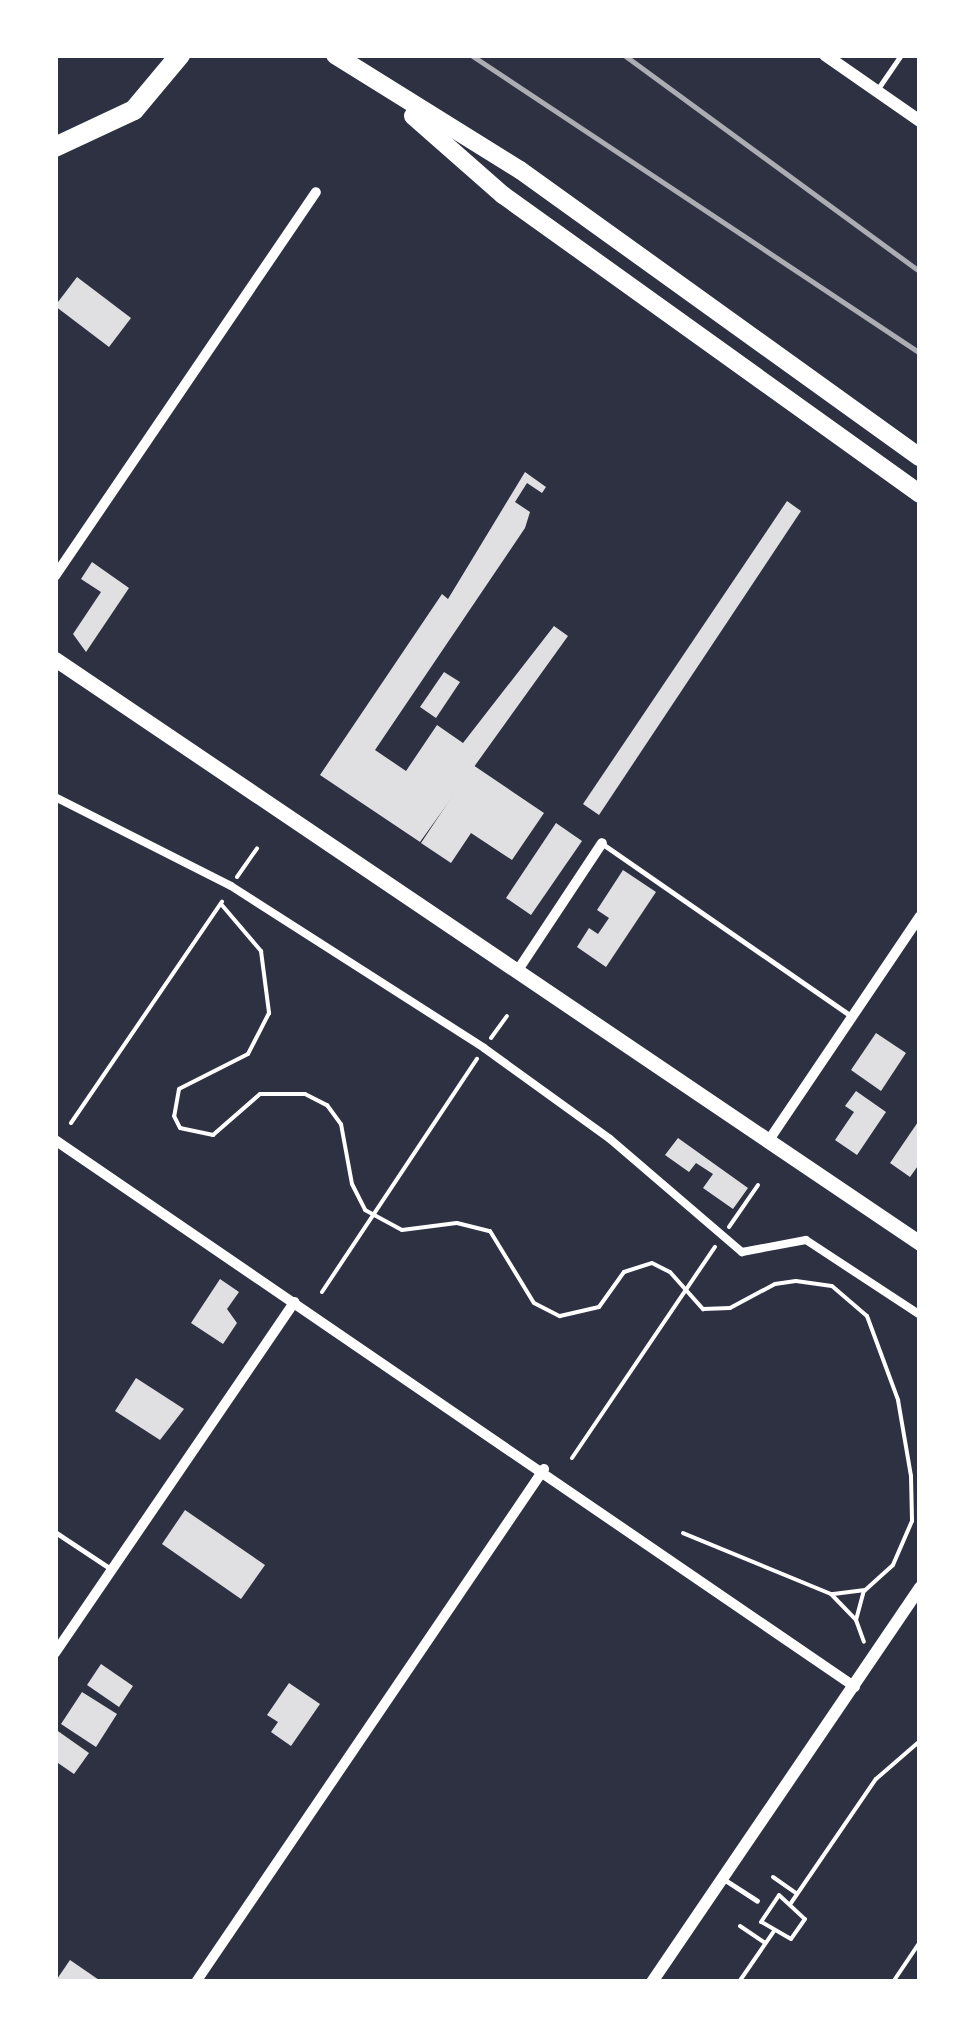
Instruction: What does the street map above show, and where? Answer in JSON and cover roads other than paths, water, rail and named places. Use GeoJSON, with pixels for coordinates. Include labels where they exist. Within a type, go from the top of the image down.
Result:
{"type":"FeatureCollection","features":[{"type":"Feature","properties":{"kind":"highway"},"geometry":{"type":"LineString","coordinates":[[55,147],[134,110],[180,55]]}},
{"type":"Feature","properties":{"kind":"main road"},"geometry":{"type":"LineString","coordinates":[[336,55],[379,86],[520,170],[920,457]]}},
{"type":"Feature","properties":{"kind":"main road"},"geometry":{"type":"LineString","coordinates":[[379,86],[503,195],[920,494]]}},
{"type":"Feature","properties":{"kind":"main road"},"geometry":{"type":"LineString","coordinates":[[55,659],[920,1243]]}},
{"type":"Feature","properties":{"kind":"street"},"geometry":{"type":"LineString","coordinates":[[825,55],[920,121]]}},
{"type":"Feature","properties":{"kind":"street"},"geometry":{"type":"LineString","coordinates":[[55,576],[316,192]]}},
{"type":"Feature","properties":{"kind":"street"},"geometry":{"type":"LineString","coordinates":[[55,797],[231,886],[484,1048],[610,1140],[742,1252],[806,1240],[920,1315]]}},
{"type":"Feature","properties":{"kind":"street"},"geometry":{"type":"LineString","coordinates":[[518,970],[602,843]]}},
{"type":"Feature","properties":{"kind":"street"},"geometry":{"type":"LineString","coordinates":[[769,1140],[920,916]]}},
{"type":"Feature","properties":{"kind":"street"},"geometry":{"type":"LineString","coordinates":[[55,1140],[544,1470],[854,1686]]}},
{"type":"Feature","properties":{"kind":"street"},"geometry":{"type":"LineString","coordinates":[[55,1653],[294,1302]]}},
{"type":"Feature","properties":{"kind":"street"},"geometry":{"type":"LineString","coordinates":[[196,1982],[544,1470]]}},
{"type":"Feature","properties":{"kind":"street"},"geometry":{"type":"LineString","coordinates":[[652,1982],[920,1588]]}},
{"type":"Feature","properties":{"kind":"lane"},"geometry":{"type":"LineString","coordinates":[[876,90],[901,55]]}},
{"type":"Feature","properties":{"kind":"lane"},"geometry":{"type":"LineString","coordinates":[[602,843],[852,1017]]}},
{"type":"Feature","properties":{"kind":"lane"},"geometry":{"type":"LineString","coordinates":[[55,1532],[112,1570]]}},
{"type":"Feature","properties":{"kind":"lane"},"geometry":{"type":"LineString","coordinates":[[722,1879],[756,1901]]}},
{"type":"Feature","properties":{"kind":"railway"},"geometry":{"type":"LineString","coordinates":[[471,55],[920,353]]}},
{"type":"Feature","properties":{"kind":"railway"},"geometry":{"type":"LineString","coordinates":[[624,55],[920,272]]}}]}
